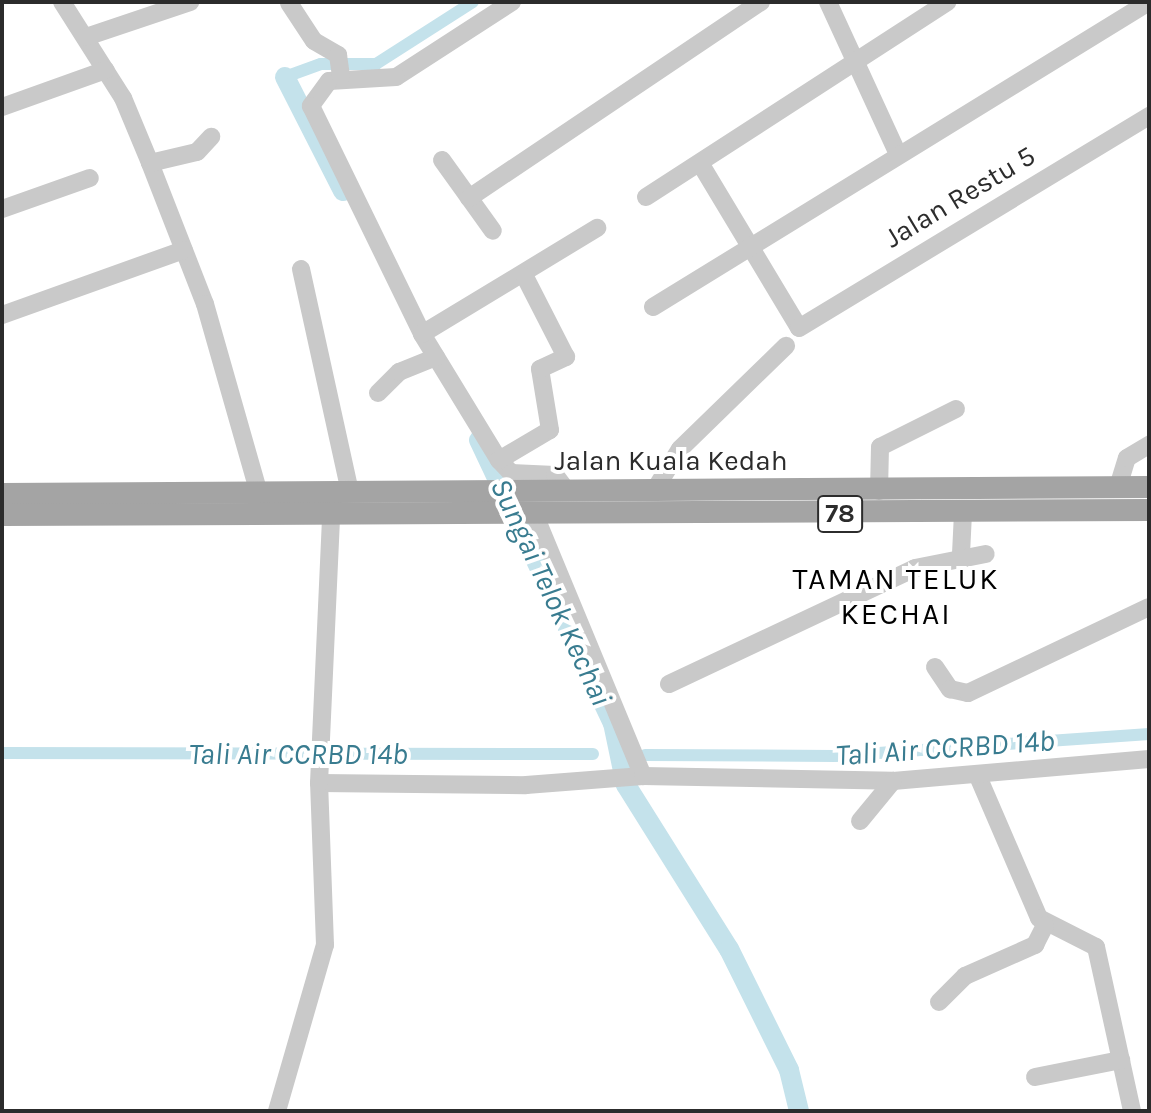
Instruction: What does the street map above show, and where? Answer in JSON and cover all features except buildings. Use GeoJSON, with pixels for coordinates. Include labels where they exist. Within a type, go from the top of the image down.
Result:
{"type":"FeatureCollection","features":[{"type":"Feature","properties":{"kind":"main road","name":"Jalan Kuala Kedah"},"geometry":{"type":"LineString","coordinates":[[533,506],[567,491],[1149,487]]}},
{"type":"Feature","properties":{"kind":"main road","name":"Jalan Kuala Kedah"},"geometry":{"type":"LineString","coordinates":[[2,494],[350,491],[533,506],[963,513],[1149,510]]}},
{"type":"Feature","properties":{"kind":"main road"},"geometry":{"type":"LineString","coordinates":[[130,493],[138,516]]}},
{"type":"Feature","properties":{"kind":"main road","name":"Jalan Kuala Kedah"},"geometry":{"type":"LineString","coordinates":[[2,515],[331,514],[467,501]]}},
{"type":"Feature","properties":{"kind":"street"},"geometry":{"type":"LineString","coordinates":[[62,2],[106,70],[150,163],[184,250],[259,493]]}},
{"type":"Feature","properties":{"kind":"street"},"geometry":{"type":"LineString","coordinates":[[86,37],[190,2]]}},
{"type":"Feature","properties":{"kind":"street"},"geometry":{"type":"LineString","coordinates":[[289,3],[314,41],[340,70],[396,77],[512,2]]}},
{"type":"Feature","properties":{"kind":"street"},"geometry":{"type":"LineString","coordinates":[[469,198],[761,2]]}},
{"type":"Feature","properties":{"kind":"street"},"geometry":{"type":"LineString","coordinates":[[828,2],[898,154]]}},
{"type":"Feature","properties":{"kind":"street"},"geometry":{"type":"LineString","coordinates":[[646,197],[948,2]]}},
{"type":"Feature","properties":{"kind":"street"},"geometry":{"type":"LineString","coordinates":[[653,307],[748,244],[1149,2]]}},
{"type":"Feature","properties":{"kind":"street"},"geometry":{"type":"LineString","coordinates":[[2,107],[106,70]]}},
{"type":"Feature","properties":{"kind":"street"},"geometry":{"type":"LineString","coordinates":[[340,70],[322,85],[311,106],[422,334],[431,360],[511,473],[556,475],[567,491]]}},
{"type":"Feature","properties":{"kind":"street","name":"Jalan Restu 5"},"geometry":{"type":"LineString","coordinates":[[748,244],[799,328],[1149,116]]}},
{"type":"Feature","properties":{"kind":"street"},"geometry":{"type":"LineString","coordinates":[[150,163],[197,152],[211,137]]}},
{"type":"Feature","properties":{"kind":"street"},"geometry":{"type":"LineString","coordinates":[[442,160],[493,231]]}},
{"type":"Feature","properties":{"kind":"street"},"geometry":{"type":"LineString","coordinates":[[700,163],[748,244]]}},
{"type":"Feature","properties":{"kind":"street"},"geometry":{"type":"LineString","coordinates":[[2,209],[90,178]]}},
{"type":"Feature","properties":{"kind":"street"},"geometry":{"type":"LineString","coordinates":[[422,334],[525,277],[597,228]]}},
{"type":"Feature","properties":{"kind":"street"},"geometry":{"type":"LineString","coordinates":[[2,315],[184,250]]}},
{"type":"Feature","properties":{"kind":"street"},"geometry":{"type":"LineString","coordinates":[[301,269],[350,491]]}},
{"type":"Feature","properties":{"kind":"street"},"geometry":{"type":"LineString","coordinates":[[499,460],[550,430],[540,369],[566,357],[525,277]]}},
{"type":"Feature","properties":{"kind":"street"},"geometry":{"type":"LineString","coordinates":[[654,491],[680,449],[786,346]]}},
{"type":"Feature","properties":{"kind":"street"},"geometry":{"type":"LineString","coordinates":[[378,393],[399,372],[431,360]]}},
{"type":"Feature","properties":{"kind":"street"},"geometry":{"type":"LineString","coordinates":[[879,491],[880,447],[956,409]]}},
{"type":"Feature","properties":{"kind":"street"},"geometry":{"type":"LineString","coordinates":[[1118,487],[1127,458],[1149,445]]}},
{"type":"Feature","properties":{"kind":"street"},"geometry":{"type":"LineString","coordinates":[[533,506],[637,776]]}},
{"type":"Feature","properties":{"kind":"street"},"geometry":{"type":"LineString","coordinates":[[961,554],[963,513]]}},
{"type":"Feature","properties":{"kind":"street"},"geometry":{"type":"LineString","coordinates":[[277,1111],[325,945],[319,778],[331,514]]}},
{"type":"Feature","properties":{"kind":"street"},"geometry":{"type":"LineString","coordinates":[[669,684],[915,568],[961,554],[986,554]]}},
{"type":"Feature","properties":{"kind":"street"},"geometry":{"type":"LineString","coordinates":[[935,667],[950,689],[968,693],[1149,607]]}},
{"type":"Feature","properties":{"kind":"street"},"geometry":{"type":"LineString","coordinates":[[319,778],[526,785],[637,776],[893,781],[1149,759]]}},
{"type":"Feature","properties":{"kind":"street"},"geometry":{"type":"LineString","coordinates":[[977,774],[1045,925]]}},
{"type":"Feature","properties":{"kind":"street"},"geometry":{"type":"LineString","coordinates":[[860,821],[893,781]]}},
{"type":"Feature","properties":{"kind":"street"},"geometry":{"type":"LineString","coordinates":[[939,1002],[965,976],[1035,945],[1045,925]]}},
{"type":"Feature","properties":{"kind":"street"},"geometry":{"type":"LineString","coordinates":[[1045,925],[1078,932],[1096,947],[1132,1111]]}},
{"type":"Feature","properties":{"kind":"street"},"geometry":{"type":"LineString","coordinates":[[1035,1077],[1121,1060]]}},
{"type":"Feature","properties":{"kind":"waterway"},"geometry":{"type":"LineString","coordinates":[[285,77],[321,64],[376,64],[473,2]]}},
{"type":"Feature","properties":{"kind":"waterway","name":"Sungai Telok Kechai"},"geometry":{"type":"LineString","coordinates":[[285,77],[343,191]]}},
{"type":"Feature","properties":{"kind":"waterway","name":"Sungai Telok Kechai"},"geometry":{"type":"LineString","coordinates":[[479,440],[613,723],[626,785],[729,949],[789,1070],[799,1111]]}},
{"type":"Feature","properties":{"kind":"waterway","name":"Tali Air CCRBD 14b"},"geometry":{"type":"LineString","coordinates":[[645,755],[835,756],[1149,734]]}},
{"type":"Feature","properties":{"kind":"waterway","name":"Tali Air CCRBD 14b"},"geometry":{"type":"LineString","coordinates":[[2,753],[593,754]]}},
{"type":"Feature","properties":{"kind":"district","name":"TAMAN TELUK KECHAI"},"geometry":{"type":"Point","coordinates":[896,596]}}]}
